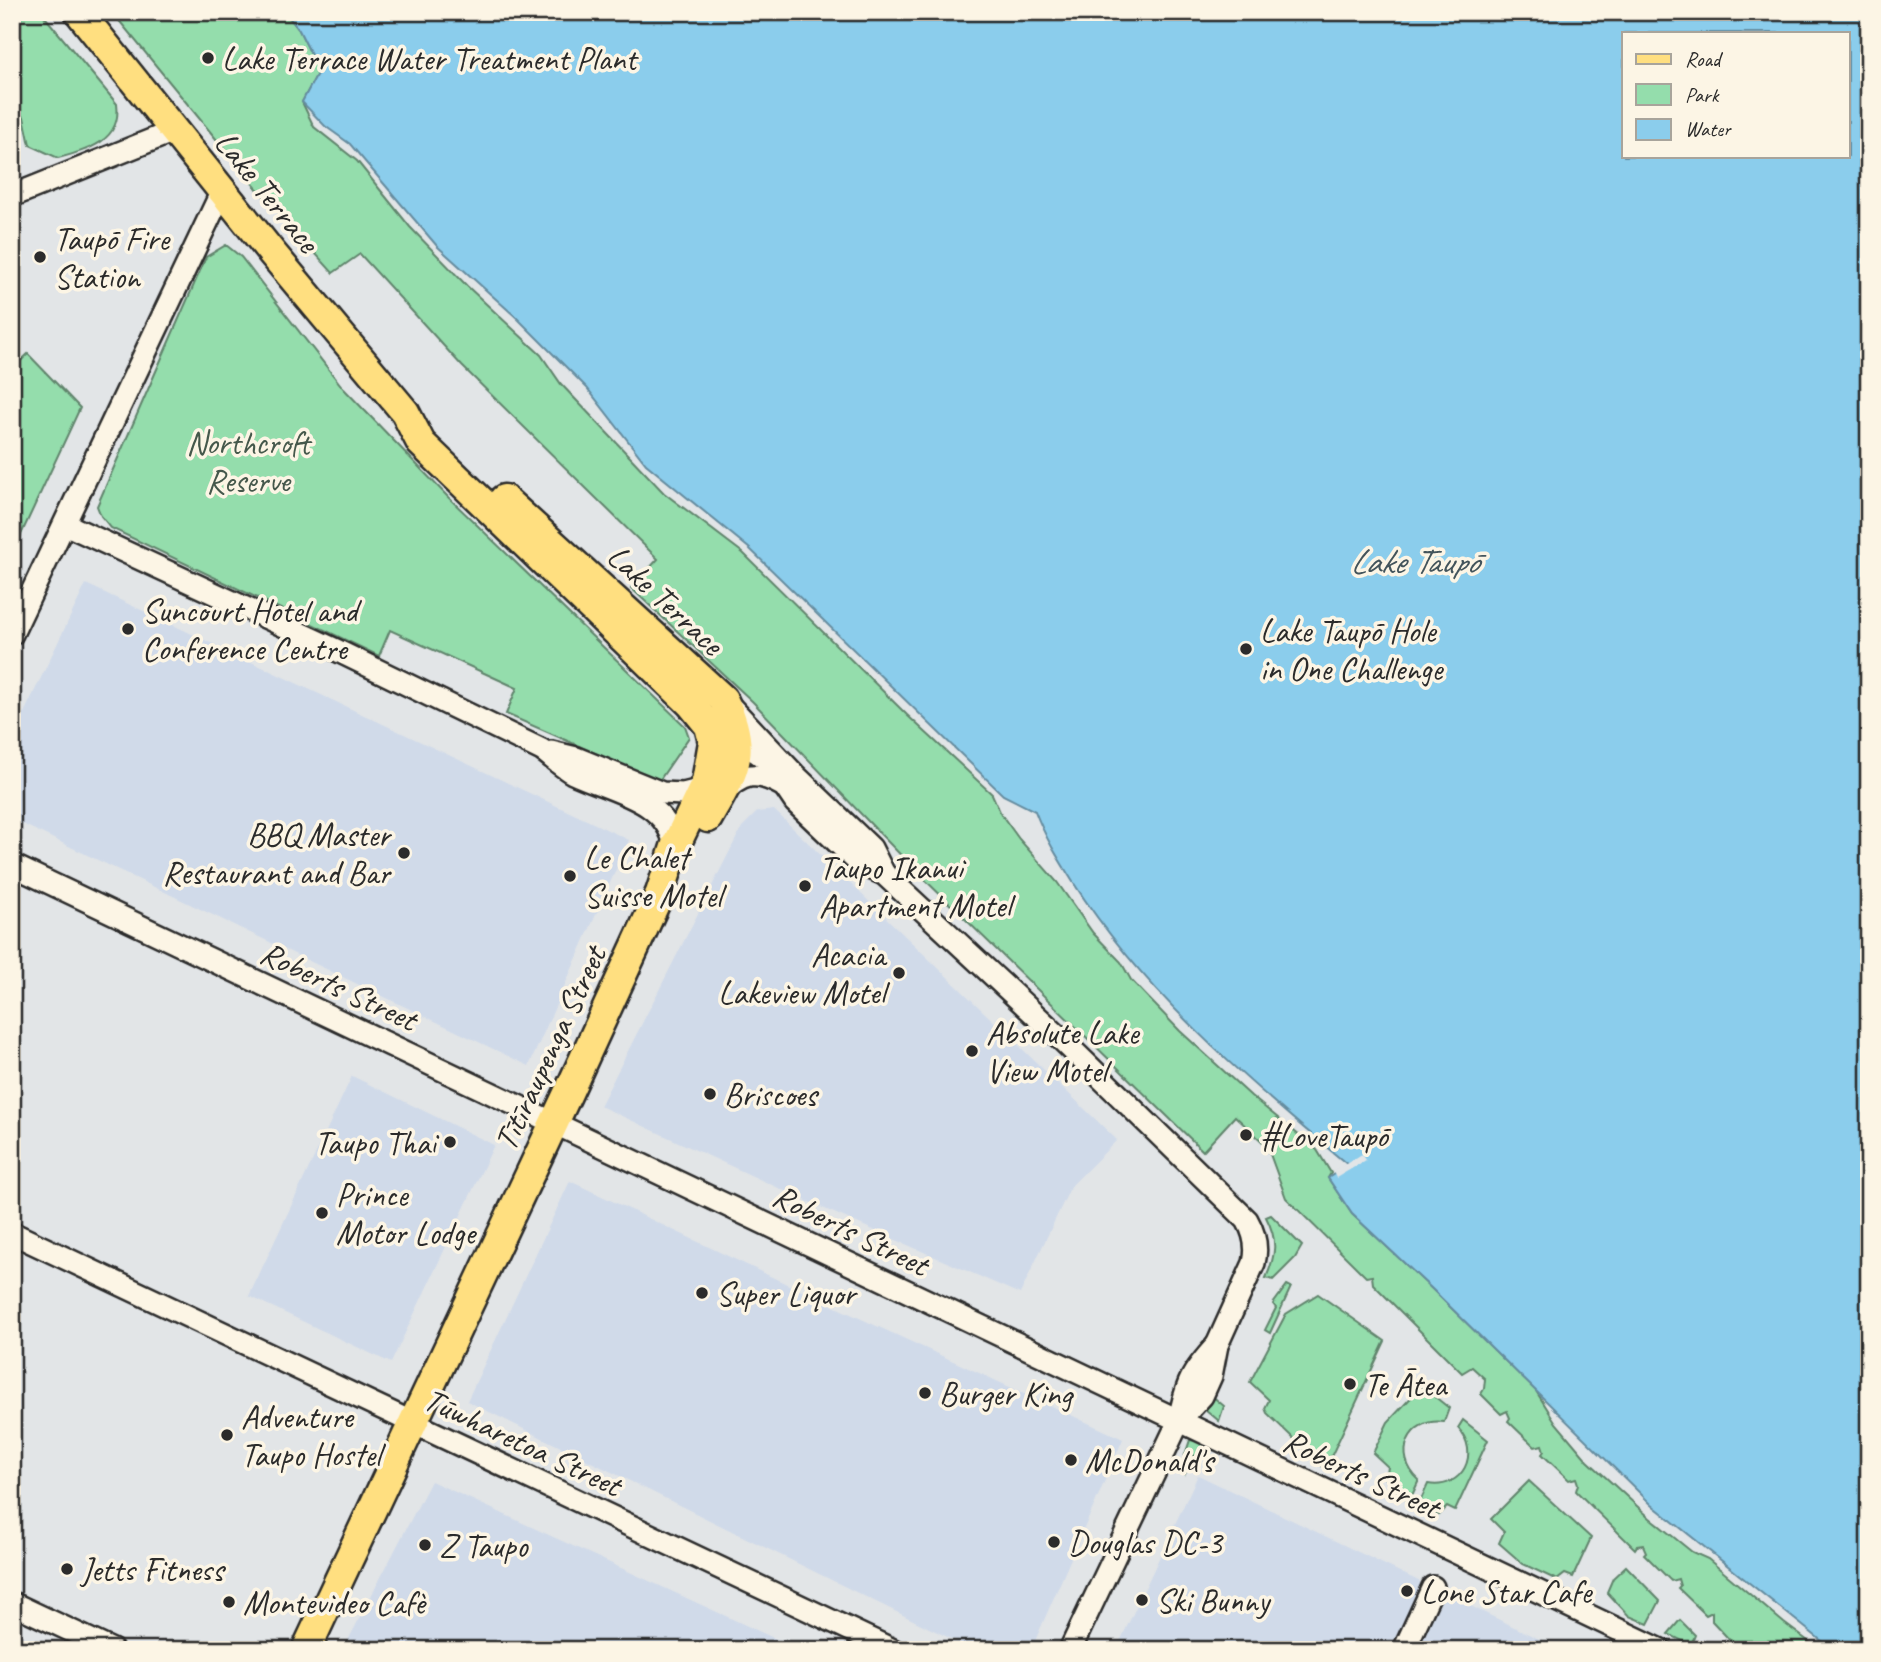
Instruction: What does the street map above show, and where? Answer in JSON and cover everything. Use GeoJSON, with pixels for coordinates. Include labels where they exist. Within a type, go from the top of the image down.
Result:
{"type":"FeatureCollection","features":[{"type":"Feature","properties":{"kind":"main road","name":"Lake Terrace"},"geometry":{"type":"LineString","coordinates":[[79,12],[222,191],[405,412],[421,443],[691,704],[709,726],[713,742],[713,789]]}},
{"type":"Feature","properties":{"kind":"main road","name":"Lake Terrace"},"geometry":{"type":"LineString","coordinates":[[405,412],[440,437],[482,479],[723,699],[738,739]]}},
{"type":"Feature","properties":{"kind":"main road","name":"Tītīraupenga Street"},"geometry":{"type":"LineString","coordinates":[[306,1650],[554,1123],[660,892],[675,847],[713,789],[734,770],[738,739]]}},
{"type":"Feature","properties":{"kind":"main road","name":"Tītīraupenga Street"},"geometry":{"type":"LineString","coordinates":[[660,892],[681,865],[713,789]]}},
{"type":"Feature","properties":{"kind":"street"},"geometry":{"type":"LineString","coordinates":[[12,196],[174,131]]}},
{"type":"Feature","properties":{"kind":"street"},"geometry":{"type":"LineString","coordinates":[[12,634],[222,191]]}},
{"type":"Feature","properties":{"kind":"street"},"geometry":{"type":"LineString","coordinates":[[65,524],[336,650],[542,750],[570,771],[658,811],[673,834],[675,847]]}},
{"type":"Feature","properties":{"kind":"street","name":"Lake Terrace"},"geometry":{"type":"LineString","coordinates":[[582,600],[645,644],[716,712],[728,731],[766,759],[795,802],[859,863],[884,874],[1059,1037],[1247,1220],[1253,1230],[1257,1251],[1217,1345],[1196,1367],[1185,1390],[1179,1421]]}},
{"type":"Feature","properties":{"kind":"street","name":"Lake Terrace"},"geometry":{"type":"LineString","coordinates":[[723,699],[794,774],[871,848],[884,874]]}},
{"type":"Feature","properties":{"kind":"street"},"geometry":{"type":"LineString","coordinates":[[542,750],[576,758],[662,793],[683,794],[713,789],[746,776],[760,776],[782,785]]}},
{"type":"Feature","properties":{"kind":"street","name":"Roberts Street"},"geometry":{"type":"LineString","coordinates":[[12,866],[1179,1421],[1650,1649]]}},
{"type":"Feature","properties":{"kind":"street","name":"Tūwharetoa Street"},"geometry":{"type":"LineString","coordinates":[[12,1233],[893,1650]]}},
{"type":"Feature","properties":{"kind":"street"},"geometry":{"type":"LineString","coordinates":[[1070,1650],[1179,1421]]}},
{"type":"Feature","properties":{"kind":"street"},"geometry":{"type":"LineString","coordinates":[[1404,1650],[1433,1587]]}},
{"type":"Feature","properties":{"kind":"street"},"geometry":{"type":"LineString","coordinates":[[12,1603],[112,1650]]}},
{"type":"Feature","properties":{"kind":"shaded area"},"geometry":{"type":"Polygon","coordinates":[[[86,584],[629,840],[529,1066],[12,819],[12,738],[86,584]]]}},
{"type":"Feature","properties":{"kind":"shaded area"},"geometry":{"type":"Polygon","coordinates":[[[774,810],[1117,1140],[1071,1186],[1020,1294],[809,1202],[600,1106],[742,827],[757,812],[774,810]]]}},
{"type":"Feature","properties":{"kind":"shaded area"},"geometry":{"type":"Polygon","coordinates":[[[352,1076],[494,1145],[391,1363],[249,1296],[352,1076]]]}},
{"type":"Feature","properties":{"kind":"shaded area"},"geometry":{"type":"Polygon","coordinates":[[[570,1181],[1123,1439],[1031,1650],[974,1650],[467,1401],[570,1181]]]}},
{"type":"Feature","properties":{"kind":"shaded area"},"geometry":{"type":"Polygon","coordinates":[[[1198,1475],[1562,1650],[1116,1650],[1198,1475]]]}},
{"type":"Feature","properties":{"kind":"shaded area"},"geometry":{"type":"Polygon","coordinates":[[[431,1481],[800,1650],[343,1650],[431,1481]]]}},
{"type":"Feature","properties":{"kind":"green space"},"geometry":{"type":"Polygon","coordinates":[[[12,12],[41,12],[117,104],[114,127],[101,142],[58,158],[30,145],[24,117],[12,122],[12,12]]]}},
{"type":"Feature","properties":{"kind":"green space"},"geometry":{"type":"Polygon","coordinates":[[[112,12],[285,12],[299,30],[319,70],[302,102],[314,127],[357,161],[410,227],[467,286],[541,355],[561,384],[664,493],[743,553],[907,715],[992,794],[1001,814],[1019,839],[1057,882],[1093,933],[1121,962],[1131,980],[1180,1031],[1251,1096],[1317,1150],[1331,1173],[1328,1178],[1352,1214],[1536,1391],[1556,1423],[1588,1461],[1650,1518],[1692,1552],[1708,1559],[1820,1650],[1739,1650],[1712,1621],[1712,1612],[1706,1615],[1678,1588],[1678,1579],[1671,1581],[1644,1554],[1646,1552],[1643,1545],[1635,1549],[1576,1491],[1576,1478],[1569,1480],[1542,1454],[1542,1445],[1535,1447],[1508,1421],[1510,1418],[1507,1411],[1501,1414],[1481,1394],[1485,1379],[1472,1367],[1462,1373],[1373,1284],[1372,1276],[1366,1277],[1286,1198],[1267,1146],[1235,1116],[1203,1151],[919,874],[753,702],[631,588],[658,559],[462,366],[360,254],[333,273],[253,184],[112,12]]]}},
{"type":"Feature","properties":{"kind":"green space","name":"Northcroft Reserve"},"geometry":{"type":"Polygon","coordinates":[[[226,245],[241,257],[344,389],[448,497],[685,726],[689,737],[659,781],[506,714],[517,688],[390,630],[379,656],[111,528],[101,516],[97,506],[206,257],[226,245]]]}},
{"type":"Feature","properties":{"kind":"green space"},"geometry":{"type":"Polygon","coordinates":[[[28,354],[80,408],[12,554],[12,369],[28,354]]]}},
{"type":"Feature","properties":{"kind":"green space"},"geometry":{"type":"Polygon","coordinates":[[[1271,1215],[1302,1246],[1295,1258],[1273,1280],[1266,1278],[1274,1248],[1266,1217],[1271,1215]]]}},
{"type":"Feature","properties":{"kind":"green space"},"geometry":{"type":"Polygon","coordinates":[[[1287,1285],[1291,1287],[1270,1333],[1265,1330],[1276,1308],[1273,1304],[1287,1285]]]}},
{"type":"Feature","properties":{"kind":"green space"},"geometry":{"type":"Polygon","coordinates":[[[1318,1294],[1385,1341],[1330,1459],[1322,1466],[1267,1413],[1265,1408],[1269,1400],[1250,1382],[1286,1314],[1318,1294]]]}},
{"type":"Feature","properties":{"kind":"green space"},"geometry":{"type":"Polygon","coordinates":[[[1420,1388],[1424,1388],[1449,1408],[1444,1422],[1431,1422],[1421,1426],[1408,1440],[1406,1460],[1419,1480],[1409,1502],[1386,1479],[1388,1467],[1373,1453],[1388,1422],[1420,1388]]]}},
{"type":"Feature","properties":{"kind":"green space"},"geometry":{"type":"Polygon","coordinates":[[[1211,1395],[1224,1406],[1219,1421],[1205,1409],[1211,1395]]]}},
{"type":"Feature","properties":{"kind":"green space"},"geometry":{"type":"Polygon","coordinates":[[[1463,1420],[1488,1440],[1455,1511],[1447,1507],[1439,1515],[1418,1506],[1428,1484],[1451,1481],[1465,1468],[1468,1448],[1458,1428],[1463,1420]]]}},
{"type":"Feature","properties":{"kind":"green space"},"geometry":{"type":"Polygon","coordinates":[[[1190,1440],[1208,1443],[1200,1458],[1193,1455],[1185,1474],[1180,1470],[1190,1440]]]}},
{"type":"Feature","properties":{"kind":"green space"},"geometry":{"type":"Polygon","coordinates":[[[1529,1481],[1591,1538],[1573,1577],[1565,1574],[1557,1580],[1523,1564],[1499,1543],[1504,1532],[1491,1519],[1529,1481]]]}},
{"type":"Feature","properties":{"kind":"green space"},"geometry":{"type":"Polygon","coordinates":[[[1626,1566],[1660,1601],[1648,1624],[1629,1616],[1607,1592],[1613,1578],[1626,1566]]]}},
{"type":"Feature","properties":{"kind":"green space"},"geometry":{"type":"Polygon","coordinates":[[[1680,1620],[1695,1635],[1691,1645],[1668,1634],[1680,1620]]]}},
{"type":"Feature","properties":{"kind":"water","name":"Lake Taupō"},"geometry":{"type":"Polygon","coordinates":[[[285,12],[1869,12],[1869,1650],[1833,1650],[1652,1505],[1352,1214],[1328,1178],[1348,1165],[1272,1101],[1199,1034],[1132,961],[1073,882],[1047,839],[1035,811],[1003,795],[750,549],[646,464],[587,388],[517,318],[437,246],[350,144],[325,126],[302,102],[319,70],[299,30],[285,12]]]}},
{"type":"Feature","properties":{"kind":"pier"},"geometry":{"type":"Polygon","coordinates":[[[1362,1154],[1366,1160],[1336,1178],[1333,1172],[1362,1154]]]}},
{"type":"Feature","properties":{"kind":"place","name":"Lake Terrace Water Treatment Plant"},"geometry":{"type":"Point","coordinates":[208,58]}},
{"type":"Feature","properties":{"kind":"place","name":"Taupō Fire Station"},"geometry":{"type":"Point","coordinates":[40,257]}},
{"type":"Feature","properties":{"kind":"place","name":"Suncourt Hotel and Conference Centre"},"geometry":{"type":"Point","coordinates":[128,629]}},
{"type":"Feature","properties":{"kind":"place","name":"Lake Taupō Hole in One Challenge"},"geometry":{"type":"Point","coordinates":[1246,649]}},
{"type":"Feature","properties":{"kind":"place","name":"BBQ Master Restaurant and Bar"},"geometry":{"type":"Point","coordinates":[404,853]}},
{"type":"Feature","properties":{"kind":"place","name":"Le Chalet Suisse Motel"},"geometry":{"type":"Point","coordinates":[570,876]}},
{"type":"Feature","properties":{"kind":"place","name":"Taupo Ikanui Apartment Motel"},"geometry":{"type":"Point","coordinates":[805,886]}},
{"type":"Feature","properties":{"kind":"place","name":"Acacia Lakeview Motel"},"geometry":{"type":"Point","coordinates":[899,973]}},
{"type":"Feature","properties":{"kind":"place","name":"Absolute Lake View Motel"},"geometry":{"type":"Point","coordinates":[972,1051]}},
{"type":"Feature","properties":{"kind":"place","name":"Briscoes"},"geometry":{"type":"Point","coordinates":[710,1094]}},
{"type":"Feature","properties":{"kind":"place","name":"#LoveTaupō"},"geometry":{"type":"Point","coordinates":[1246,1135]}},
{"type":"Feature","properties":{"kind":"place","name":"Taupo Thai"},"geometry":{"type":"Point","coordinates":[450,1142]}},
{"type":"Feature","properties":{"kind":"place","name":"Prince Motor Lodge"},"geometry":{"type":"Point","coordinates":[322,1213]}},
{"type":"Feature","properties":{"kind":"place","name":"Super Liquor"},"geometry":{"type":"Point","coordinates":[702,1293]}},
{"type":"Feature","properties":{"kind":"place","name":"Te Ātea"},"geometry":{"type":"Point","coordinates":[1350,1384]}},
{"type":"Feature","properties":{"kind":"place","name":"Burger King"},"geometry":{"type":"Point","coordinates":[925,1393]}},
{"type":"Feature","properties":{"kind":"place","name":"Adventure Taupo Hostel"},"geometry":{"type":"Point","coordinates":[227,1435]}},
{"type":"Feature","properties":{"kind":"place","name":"McDonald's"},"geometry":{"type":"Point","coordinates":[1071,1460]}},
{"type":"Feature","properties":{"kind":"place","name":"Douglas DC-3"},"geometry":{"type":"Point","coordinates":[1054,1542]}},
{"type":"Feature","properties":{"kind":"place","name":"Z Taupo"},"geometry":{"type":"Point","coordinates":[425,1545]}},
{"type":"Feature","properties":{"kind":"place","name":"Jetts Fitness"},"geometry":{"type":"Point","coordinates":[67,1569]}},
{"type":"Feature","properties":{"kind":"place","name":"Lone Star Cafe"},"geometry":{"type":"Point","coordinates":[1407,1591]}},
{"type":"Feature","properties":{"kind":"place","name":"Ski Bunny"},"geometry":{"type":"Point","coordinates":[1142,1600]}},
{"type":"Feature","properties":{"kind":"place","name":"Montevideo Cafè"},"geometry":{"type":"Point","coordinates":[229,1602]}}]}
